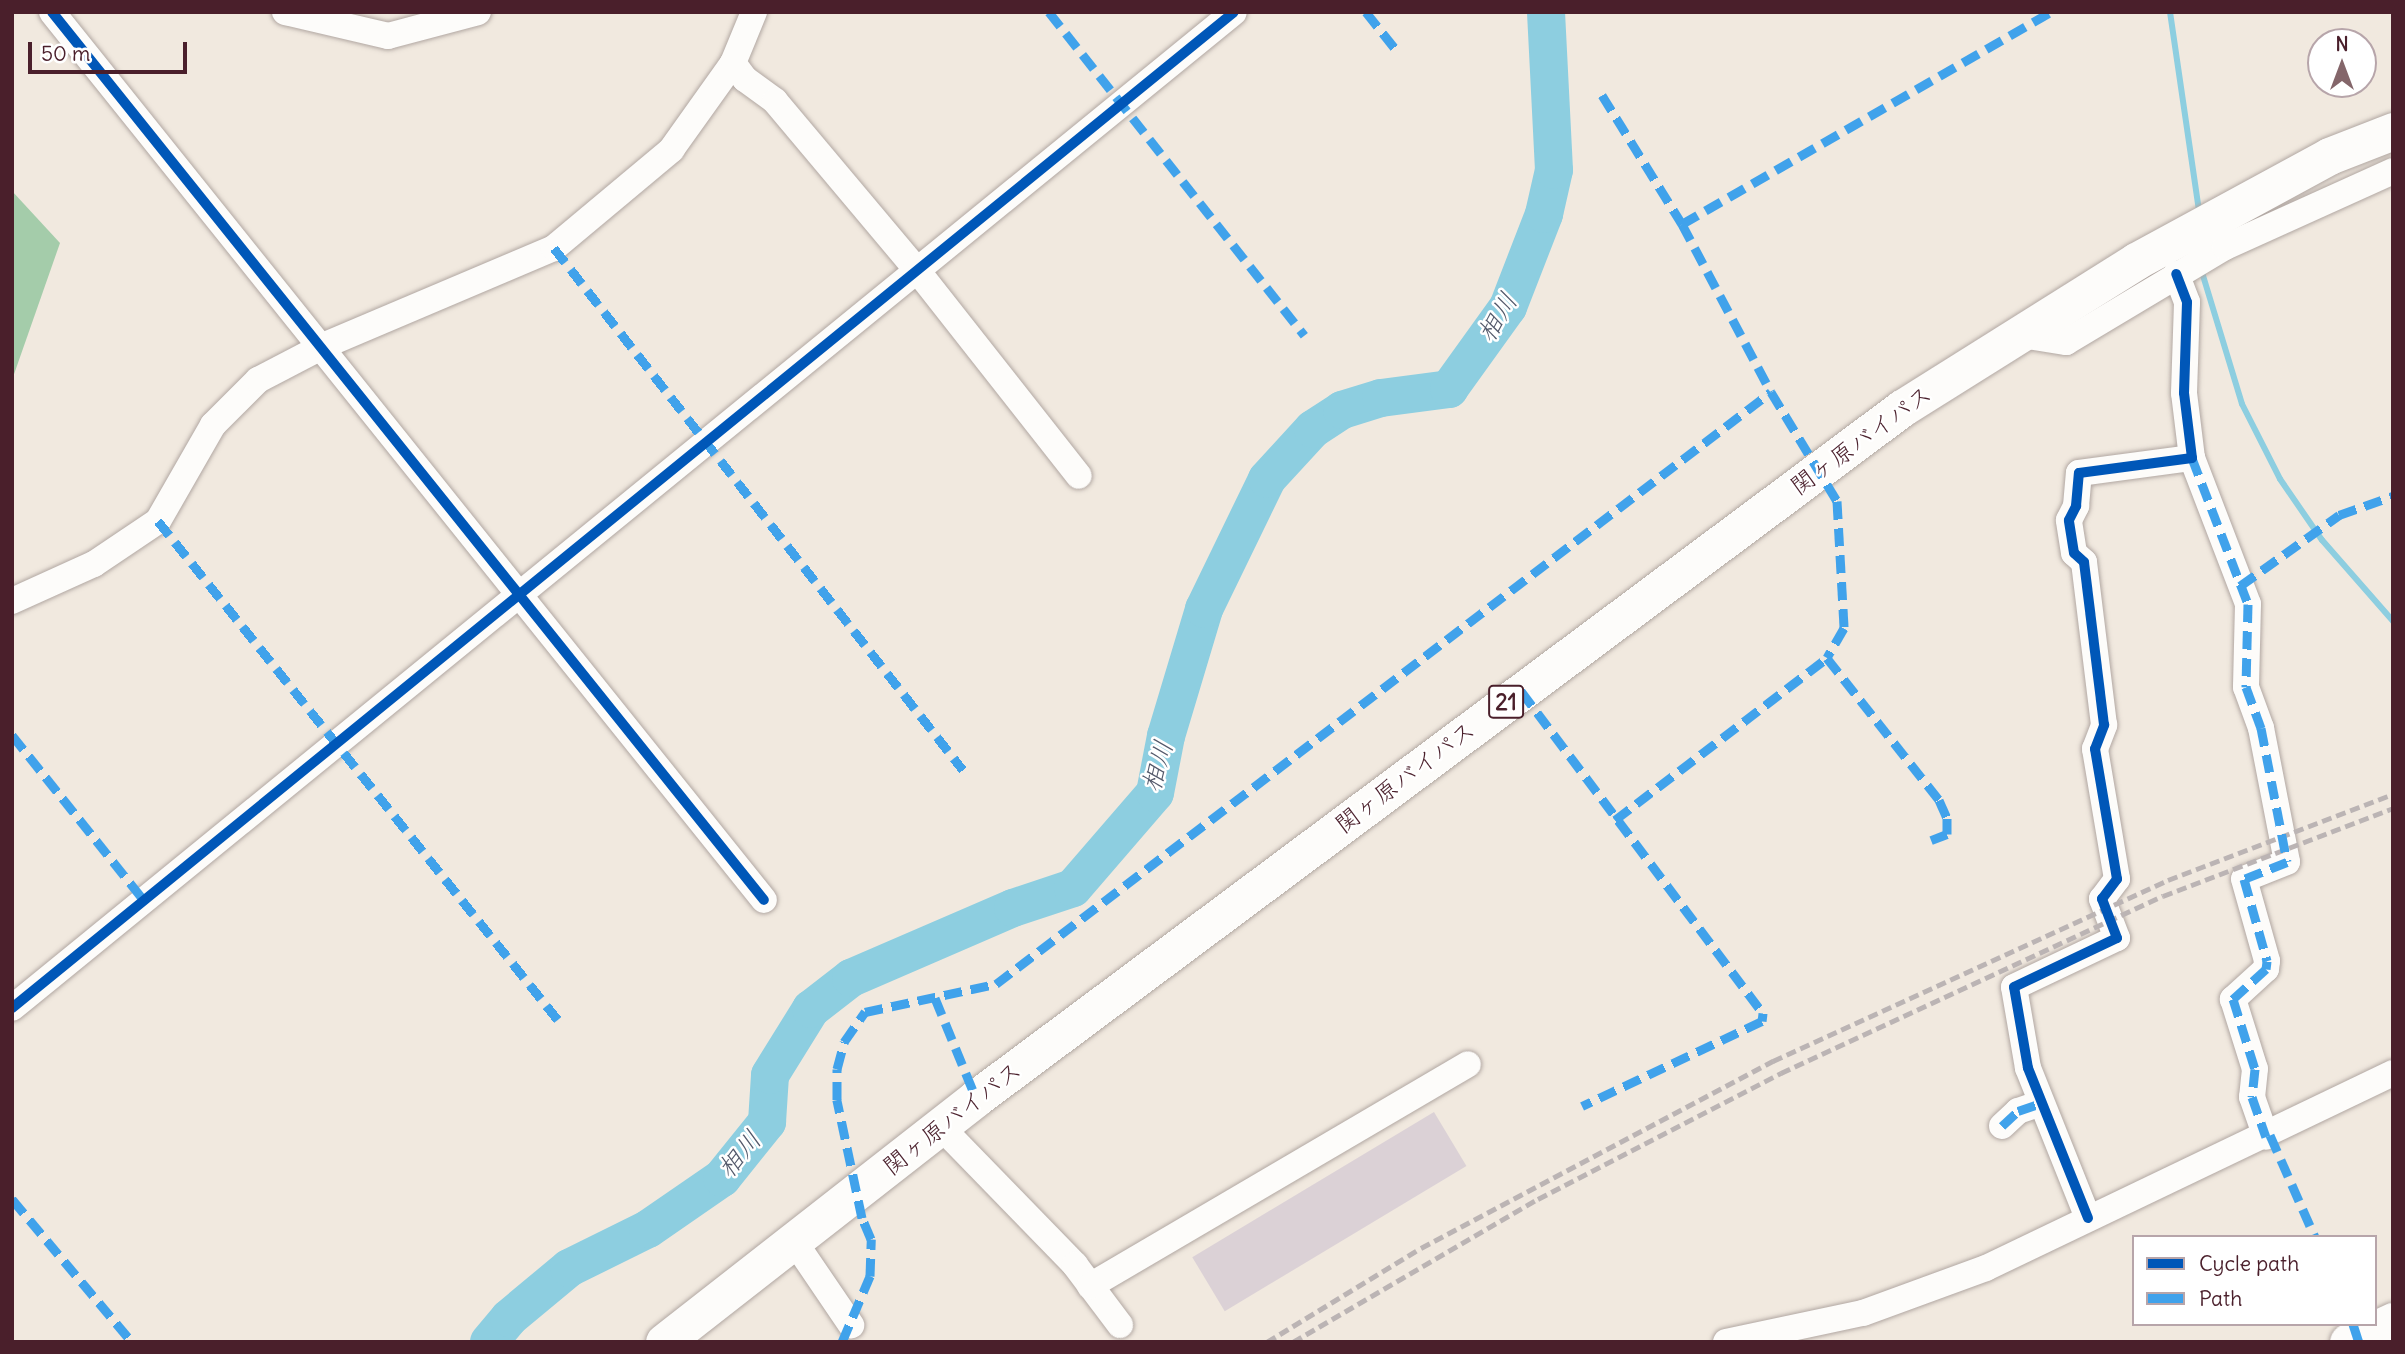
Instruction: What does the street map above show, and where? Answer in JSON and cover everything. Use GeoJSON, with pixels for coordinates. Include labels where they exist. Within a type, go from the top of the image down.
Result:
{"type":"FeatureCollection","features":[{"type":"Feature","properties":{"kind":"highway"},"geometry":{"type":"LineString","coordinates":[[2314,164],[2393,103]]}},
{"type":"Feature","properties":{"kind":"highway","name":"関ヶ原バイパス"},"geometry":{"type":"LineString","coordinates":[[664,1342],[940,1126],[1819,469],[2015,334],[2136,261],[2314,164],[2393,131]]}},
{"type":"Feature","properties":{"kind":"highway"},"geometry":{"type":"LineString","coordinates":[[2348,1342],[2393,1321]]}},
{"type":"Feature","properties":{"kind":"street"},"geometry":{"type":"LineString","coordinates":[[52,12],[323,346],[519,596],[764,900]]}},
{"type":"Feature","properties":{"kind":"street"},"geometry":{"type":"LineString","coordinates":[[285,12],[388,36],[478,12]]}},
{"type":"Feature","properties":{"kind":"street"},"geometry":{"type":"LineString","coordinates":[[12,601],[94,564],[158,521],[213,425],[258,380],[323,346],[554,247],[671,150],[733,62],[754,12]]}},
{"type":"Feature","properties":{"kind":"street"},"geometry":{"type":"LineString","coordinates":[[12,1007],[1234,12]]}},
{"type":"Feature","properties":{"kind":"street"},"geometry":{"type":"LineString","coordinates":[[733,62],[745,79],[775,101],[899,254],[916,269],[1079,476]]}},
{"type":"Feature","properties":{"kind":"street"},"geometry":{"type":"LineString","coordinates":[[2015,334],[2066,342],[2176,274],[2393,171]]}},
{"type":"Feature","properties":{"kind":"street"},"geometry":{"type":"LineString","coordinates":[[2176,274],[2187,302],[2184,393],[2192,458],[2248,604],[2246,687],[2261,727],[2287,862],[2244,880],[2267,961],[2266,969],[2233,999],[2255,1069],[2252,1097],[2266,1137]]}},
{"type":"Feature","properties":{"kind":"street"},"geometry":{"type":"LineString","coordinates":[[2088,1219],[2028,1068],[2014,987],[2116,937],[2102,899],[2117,879],[2095,749],[2104,725],[2084,562],[2074,553],[2069,520],[2077,506],[2076,481],[2087,469],[2192,458]]}},
{"type":"Feature","properties":{"kind":"street"},"geometry":{"type":"LineString","coordinates":[[1090,1286],[1468,1065]]}},
{"type":"Feature","properties":{"kind":"street"},"geometry":{"type":"LineString","coordinates":[[1726,1342],[1790,1332],[1913,1297],[1986,1268],[2266,1137],[2393,1073]]}},
{"type":"Feature","properties":{"kind":"street"},"geometry":{"type":"LineString","coordinates":[[2002,1126],[2018,1111],[2041,1103]]}},
{"type":"Feature","properties":{"kind":"street"},"geometry":{"type":"LineString","coordinates":[[940,1126],[1076,1265],[1120,1325]]}},
{"type":"Feature","properties":{"kind":"street"},"geometry":{"type":"LineString","coordinates":[[794,1241],[851,1325]]}},
{"type":"Feature","properties":{"kind":"green space"},"geometry":{"type":"Polygon","coordinates":[[[12,191],[60,243],[12,380],[12,191]]]}},
{"type":"Feature","properties":{"kind":"building"},"geometry":{"type":"Polygon","coordinates":[[[1434,1112],[1466,1166],[1225,1311],[1192,1257],[1434,1112]]]}},
{"type":"Feature","properties":{"kind":"waterway","name":"相川"},"geometry":{"type":"LineString","coordinates":[[489,1342],[509,1318],[569,1268],[648,1229],[722,1178],[767,1122],[770,1075],[811,1009],[851,978],[1013,908],[1073,888],[1155,793],[1166,736],[1204,609],[1267,479],[1313,429],[1342,410],[1381,398],[1449,389],[1508,307],[1544,214],[1554,170],[1546,12]]}},
{"type":"Feature","properties":{"kind":"waterway"},"geometry":{"type":"LineString","coordinates":[[2170,12],[2199,212]]}},
{"type":"Feature","properties":{"kind":"waterway"},"geometry":{"type":"LineString","coordinates":[[2201,269],[2242,404],[2280,479],[2322,540],[2393,621]]}},
{"type":"Feature","properties":{"kind":"railway"},"geometry":{"type":"LineString","coordinates":[[1267,1342],[1421,1248],[1773,1061],[2168,880],[2393,794]]}},
{"type":"Feature","properties":{"kind":"railway"},"geometry":{"type":"LineString","coordinates":[[1293,1342],[1538,1199],[1781,1073],[2163,896],[2393,808]]}},
{"type":"Feature","properties":{"kind":"marked path"},"geometry":{"type":"LineString","coordinates":[[1049,12],[1304,335]]}},
{"type":"Feature","properties":{"kind":"marked path"},"geometry":{"type":"LineString","coordinates":[[1366,12],[1397,51]]}},
{"type":"Feature","properties":{"kind":"marked path"},"geometry":{"type":"LineString","coordinates":[[1682,224],[2050,12]]}},
{"type":"Feature","properties":{"kind":"marked path"},"geometry":{"type":"LineString","coordinates":[[1602,95],[1682,224],[1771,392],[1837,501],[1844,628],[1827,658],[1939,800],[1947,818],[1947,834],[1931,840]]}},
{"type":"Feature","properties":{"kind":"marked path"},"geometry":{"type":"LineString","coordinates":[[554,248],[963,770]]}},
{"type":"Feature","properties":{"kind":"marked path"},"geometry":{"type":"LineString","coordinates":[[842,1342],[870,1276],[871,1239],[862,1218],[837,1100],[837,1069],[844,1042],[865,1012],[996,984],[1771,392]]}},
{"type":"Feature","properties":{"kind":"marked path"},"geometry":{"type":"LineString","coordinates":[[2192,458],[2248,604],[2246,687],[2261,728],[2287,862],[2244,879],[2267,961],[2266,969],[2233,999],[2255,1069],[2252,1097],[2266,1137]]}},
{"type":"Feature","properties":{"kind":"marked path"},"geometry":{"type":"LineString","coordinates":[[2240,586],[2339,515],[2393,496]]}},
{"type":"Feature","properties":{"kind":"marked path"},"geometry":{"type":"LineString","coordinates":[[158,521],[562,1025]]}},
{"type":"Feature","properties":{"kind":"marked path"},"geometry":{"type":"LineString","coordinates":[[1615,820],[1827,658]]}},
{"type":"Feature","properties":{"kind":"marked path"},"geometry":{"type":"LineString","coordinates":[[1521,691],[1763,1013],[1762,1021],[1582,1106]]}},
{"type":"Feature","properties":{"kind":"marked path"},"geometry":{"type":"LineString","coordinates":[[12,735],[146,903]]}},
{"type":"Feature","properties":{"kind":"marked path"},"geometry":{"type":"LineString","coordinates":[[935,998],[976,1098]]}},
{"type":"Feature","properties":{"kind":"marked path"},"geometry":{"type":"LineString","coordinates":[[2002,1126],[2018,1111],[2041,1103]]}},
{"type":"Feature","properties":{"kind":"marked path"},"geometry":{"type":"LineString","coordinates":[[2270,1135],[2314,1235]]}},
{"type":"Feature","properties":{"kind":"marked path"},"geometry":{"type":"LineString","coordinates":[[12,1199],[132,1342]]}},
{"type":"Feature","properties":{"kind":"marked path"},"geometry":{"type":"LineString","coordinates":[[2354,1326],[2359,1342]]}},
{"type":"Feature","properties":{"kind":"cycle path"},"geometry":{"type":"LineString","coordinates":[[52,12],[764,900]]}},
{"type":"Feature","properties":{"kind":"cycle path"},"geometry":{"type":"LineString","coordinates":[[12,1008],[1234,12]]}},
{"type":"Feature","properties":{"kind":"cycle path"},"geometry":{"type":"LineString","coordinates":[[2088,1218],[2028,1068],[2014,987],[2117,938],[2102,899],[2117,879],[2095,749],[2104,725],[2084,562],[2074,553],[2069,520],[2076,506],[2079,473],[2192,458],[2184,393],[2187,302],[2176,274]]}}]}
